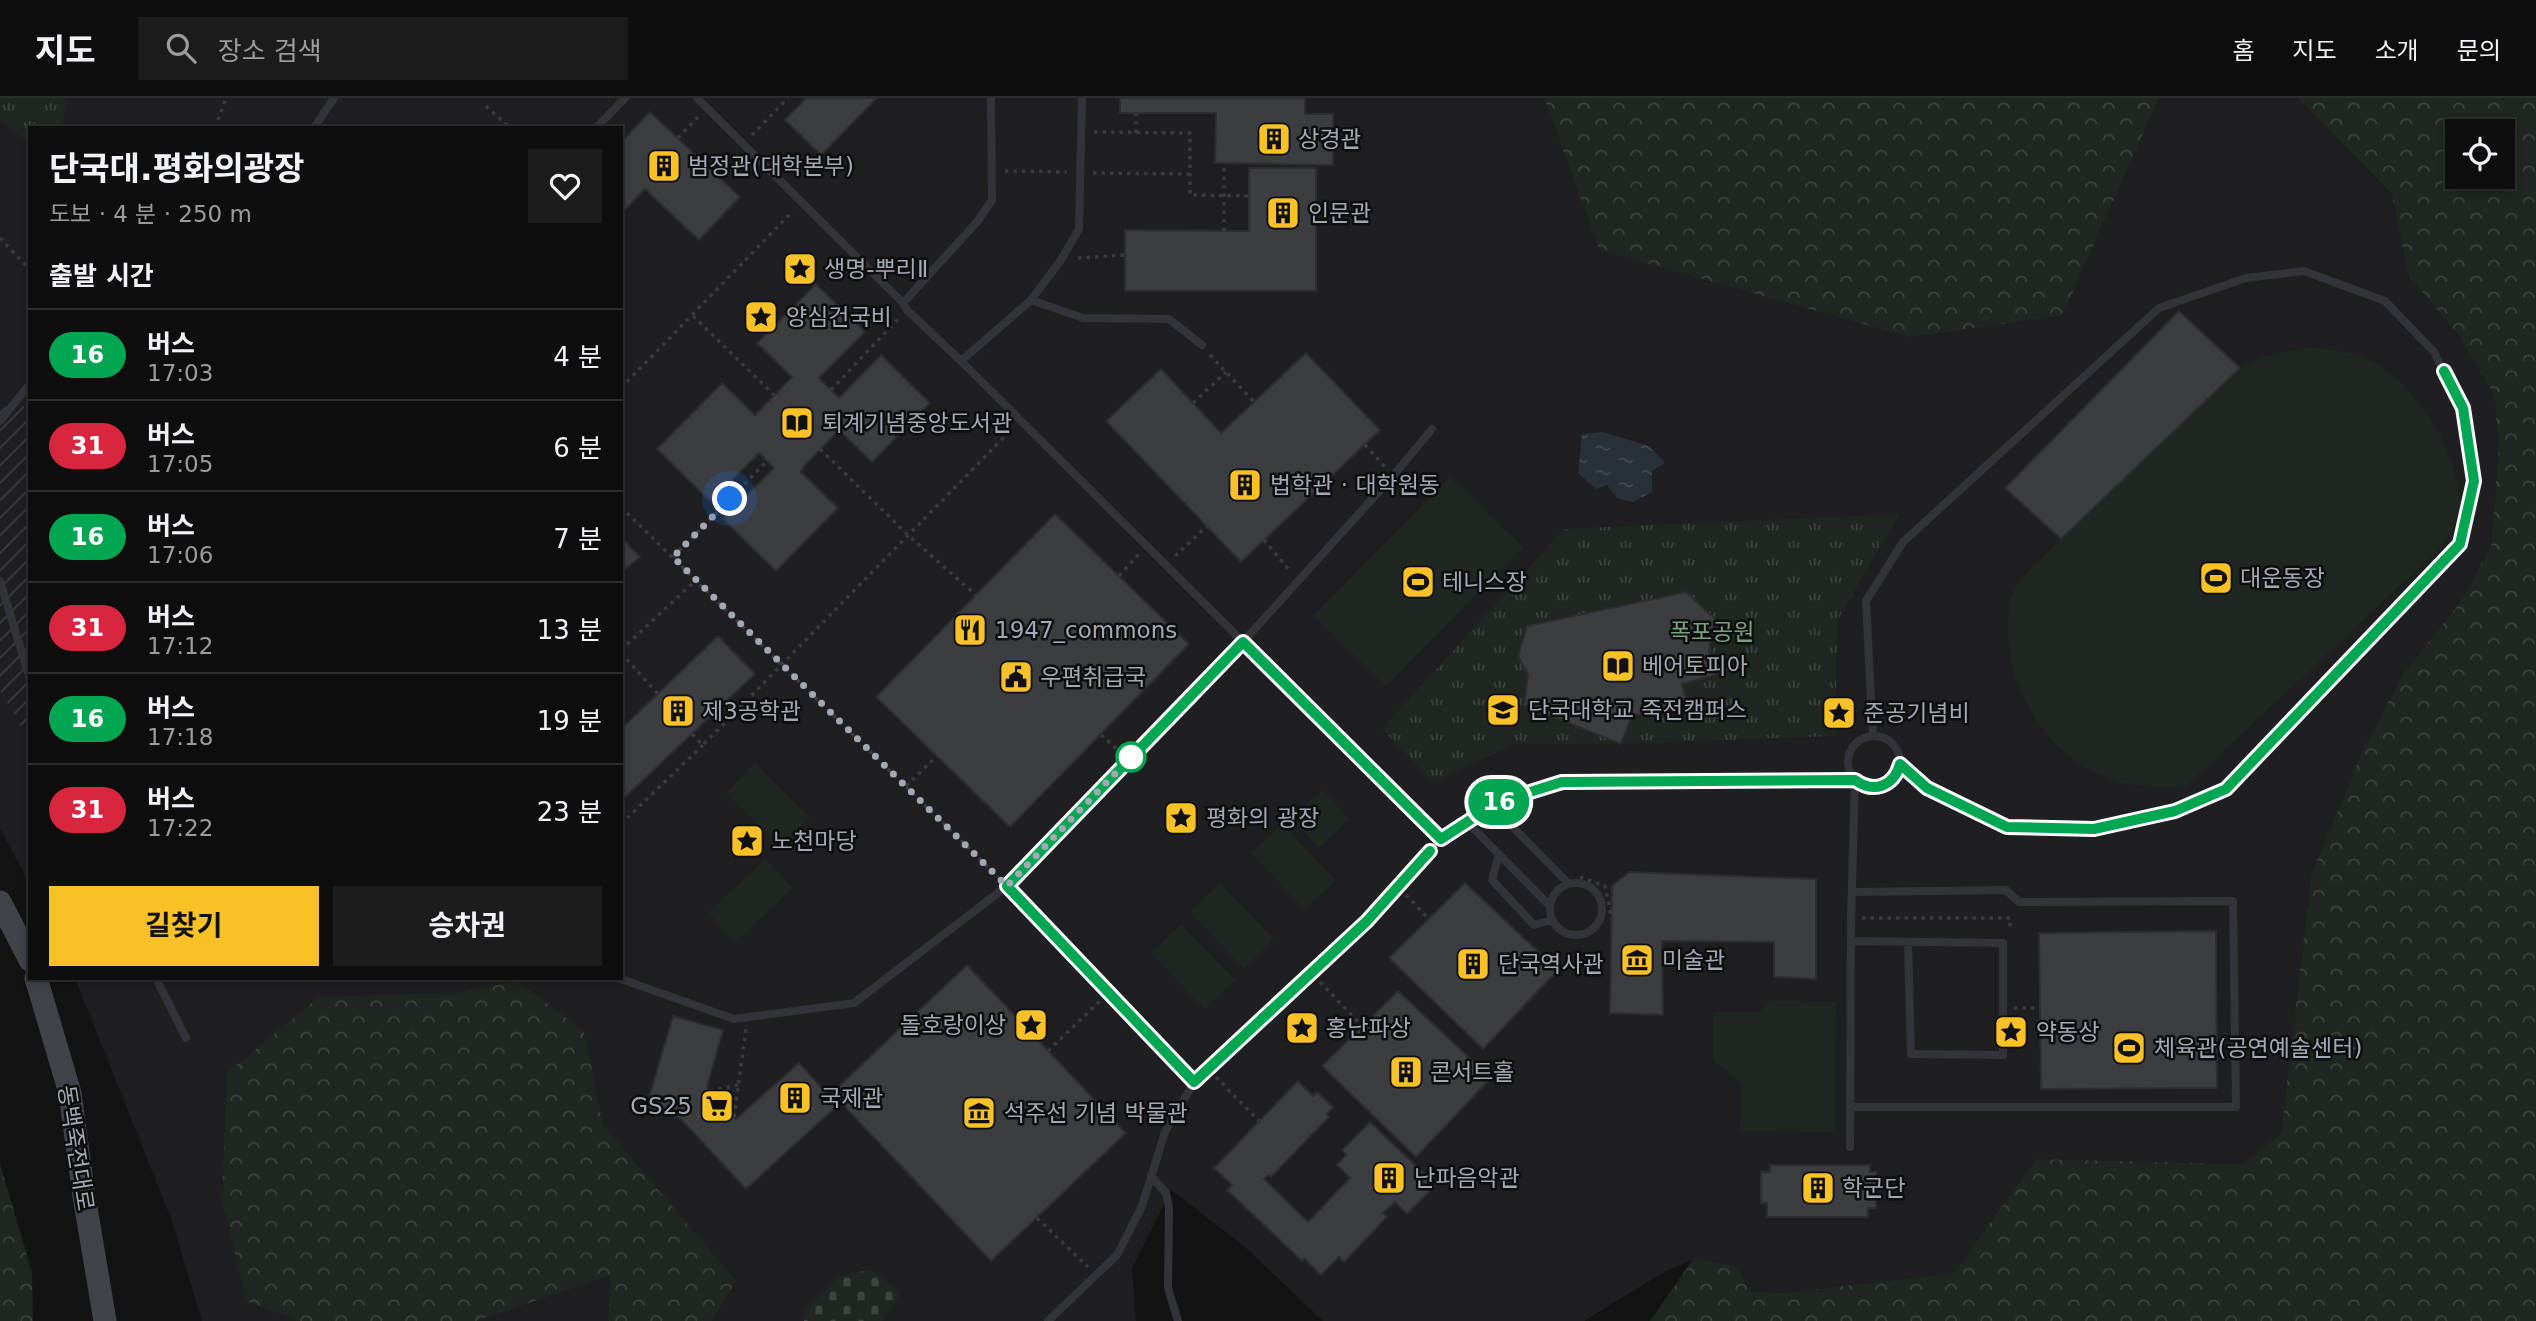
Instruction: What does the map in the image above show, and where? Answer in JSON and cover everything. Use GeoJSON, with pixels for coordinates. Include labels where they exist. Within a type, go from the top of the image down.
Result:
{"type":"FeatureCollection","features":[{"type":"Feature","properties":{"kind":"main road"},"geometry":{"type":"LineString","coordinates":[[0,902],[28,956]]}},
{"type":"Feature","properties":{"kind":"main road","name":"동백죽전대로"},"geometry":{"type":"LineString","coordinates":[[37,980],[70,1093],[105,1321]]}},
{"type":"Feature","properties":{"kind":"lane"},"geometry":{"type":"LineString","coordinates":[[315,126],[334,98]]}},
{"type":"Feature","properties":{"kind":"lane"},"geometry":{"type":"LineString","coordinates":[[598,126],[625,98]]}},
{"type":"Feature","properties":{"kind":"lane"},"geometry":{"type":"LineString","coordinates":[[697,98],[1441,839]]}},
{"type":"Feature","properties":{"kind":"lane"},"geometry":{"type":"LineString","coordinates":[[905,306],[977,222],[992,200],[991,98]]}},
{"type":"Feature","properties":{"kind":"lane"},"geometry":{"type":"LineString","coordinates":[[961,361],[1031,300],[1061,260],[1079,229],[1082,98]]}},
{"type":"Feature","properties":{"kind":"lane"},"geometry":{"type":"LineString","coordinates":[[1873,736],[1866,601],[1903,542],[2158,308],[2246,278],[2304,271],[2385,301],[2434,352],[2463,408],[2474,481],[2460,544],[2226,789],[2175,811],[2094,829],[2007,827],[1927,788],[1900,764]]}},
{"type":"Feature","properties":{"kind":"lane"},"geometry":{"type":"LineString","coordinates":[[1031,300],[1083,318],[1170,319],[1202,345]]}},
{"type":"Feature","properties":{"kind":"lane"},"geometry":{"type":"LineString","coordinates":[[0,421],[28,386]]}},
{"type":"Feature","properties":{"kind":"lane"},"geometry":{"type":"LineString","coordinates":[[623,980],[734,1019],[855,1003],[1007,886],[1243,642],[1432,429]]}},
{"type":"Feature","properties":{"kind":"lane"},"geometry":{"type":"LineString","coordinates":[[0,581],[28,672]]}},
{"type":"Feature","properties":{"kind":"lane"},"geometry":{"type":"LineString","coordinates":[[1048,1321],[1117,1255],[1142,1206],[1165,1132],[1194,1082],[1367,921],[1441,839],[1492,806],[1562,782],[1855,780],[1870,788],[1887,784],[1898,772],[1900,764],[1895,747],[1882,737],[1865,737],[1852,748],[1848,765],[1855,780],[1850,1147]]}},
{"type":"Feature","properties":{"kind":"lane"},"geometry":{"type":"LineString","coordinates":[[1492,806],[1569,884]]}},
{"type":"Feature","properties":{"kind":"lane"},"geometry":{"type":"LineString","coordinates":[[1467,822],[1550,906]]}},
{"type":"Feature","properties":{"kind":"lane"},"geometry":{"type":"LineString","coordinates":[[1499,854],[1492,880],[1534,925],[1552,920]]}},
{"type":"Feature","properties":{"kind":"lane"},"geometry":{"type":"LineString","coordinates":[[1569,884],[1586,884],[1599,895],[1602,903],[1600,920],[1588,933],[1572,935],[1557,927],[1552,920],[1550,906],[1556,892],[1569,884]]}},
{"type":"Feature","properties":{"kind":"lane"},"geometry":{"type":"LineString","coordinates":[[1007,886],[1194,1082]]}},
{"type":"Feature","properties":{"kind":"lane"},"geometry":{"type":"LineString","coordinates":[[1850,1107],[2236,1107],[2233,901],[2020,902],[2006,890],[1852,892]]}},
{"type":"Feature","properties":{"kind":"lane"},"geometry":{"type":"LineString","coordinates":[[1851,941],[2003,943],[2003,1055],[1910,1054],[1909,942]]}},
{"type":"Feature","properties":{"kind":"lane"},"geometry":{"type":"LineString","coordinates":[[157,980],[186,1038]]}},
{"type":"Feature","properties":{"kind":"lane"},"geometry":{"type":"LineString","coordinates":[[1151,1176],[1166,1193],[1169,1208],[1168,1288],[1178,1321]]}},
{"type":"Feature","properties":{"kind":"path"},"geometry":{"type":"LineString","coordinates":[[216,126],[226,98]]}},
{"type":"Feature","properties":{"kind":"path"},"geometry":{"type":"LineString","coordinates":[[744,144],[788,98]]}},
{"type":"Feature","properties":{"kind":"path"},"geometry":{"type":"LineString","coordinates":[[486,106],[508,126]]}},
{"type":"Feature","properties":{"kind":"path"},"geometry":{"type":"LineString","coordinates":[[678,138],[707,108]]}},
{"type":"Feature","properties":{"kind":"path"},"geometry":{"type":"LineString","coordinates":[[1136,113],[1136,133]]}},
{"type":"Feature","properties":{"kind":"path"},"geometry":{"type":"LineString","coordinates":[[1081,132],[1190,133],[1190,195],[1250,196]]}},
{"type":"Feature","properties":{"kind":"path"},"geometry":{"type":"LineString","coordinates":[[1224,164],[1224,230]]}},
{"type":"Feature","properties":{"kind":"path"},"geometry":{"type":"LineString","coordinates":[[992,171],[1190,174]]}},
{"type":"Feature","properties":{"kind":"path"},"geometry":{"type":"LineString","coordinates":[[623,386],[802,202]]}},
{"type":"Feature","properties":{"kind":"path"},"geometry":{"type":"LineString","coordinates":[[0,238],[28,268]]}},
{"type":"Feature","properties":{"kind":"path"},"geometry":{"type":"LineString","coordinates":[[1061,260],[1125,255]]}},
{"type":"Feature","properties":{"kind":"path"},"geometry":{"type":"LineString","coordinates":[[831,390],[905,306]]}},
{"type":"Feature","properties":{"kind":"path"},"geometry":{"type":"LineString","coordinates":[[692,315],[774,395]]}},
{"type":"Feature","properties":{"kind":"path"},"geometry":{"type":"LineString","coordinates":[[1202,345],[1254,402]]}},
{"type":"Feature","properties":{"kind":"path"},"geometry":{"type":"LineString","coordinates":[[1193,403],[1226,372]]}},
{"type":"Feature","properties":{"kind":"path"},"geometry":{"type":"LineString","coordinates":[[623,822],[783,665],[1020,420]]}},
{"type":"Feature","properties":{"kind":"path"},"geometry":{"type":"LineString","coordinates":[[1364,445],[1393,476]]}},
{"type":"Feature","properties":{"kind":"path"},"geometry":{"type":"LineString","coordinates":[[820,449],[909,536],[976,595]]}},
{"type":"Feature","properties":{"kind":"path"},"geometry":{"type":"LineString","coordinates":[[673,557],[767,461]]}},
{"type":"Feature","properties":{"kind":"path"},"geometry":{"type":"LineString","coordinates":[[623,509],[1007,886]]}},
{"type":"Feature","properties":{"kind":"path"},"geometry":{"type":"LineString","coordinates":[[1165,565],[1207,526]]}},
{"type":"Feature","properties":{"kind":"path"},"geometry":{"type":"LineString","coordinates":[[1264,540],[1298,581]]}},
{"type":"Feature","properties":{"kind":"path"},"geometry":{"type":"LineString","coordinates":[[1119,576],[1147,546]]}},
{"type":"Feature","properties":{"kind":"path"},"geometry":{"type":"LineString","coordinates":[[623,649],[696,580]]}},
{"type":"Feature","properties":{"kind":"path"},"geometry":{"type":"LineString","coordinates":[[623,653],[658,694]]}},
{"type":"Feature","properties":{"kind":"path"},"geometry":{"type":"LineString","coordinates":[[692,734],[703,746]]}},
{"type":"Feature","properties":{"kind":"path"},"geometry":{"type":"LineString","coordinates":[[1101,735],[1128,760]]}},
{"type":"Feature","properties":{"kind":"path"},"geometry":{"type":"LineString","coordinates":[[906,786],[937,756]]}},
{"type":"Feature","properties":{"kind":"path"},"geometry":{"type":"LineString","coordinates":[[1398,886],[1429,919]]}},
{"type":"Feature","properties":{"kind":"path"},"geometry":{"type":"LineString","coordinates":[[1311,972],[1363,1026]]}},
{"type":"Feature","properties":{"kind":"path"},"geometry":{"type":"LineString","coordinates":[[1048,1051],[1109,993]]}},
{"type":"Feature","properties":{"kind":"path"},"geometry":{"type":"LineString","coordinates":[[734,1117],[748,1017]]}},
{"type":"Feature","properties":{"kind":"path"},"geometry":{"type":"LineString","coordinates":[[1208,1068],[1259,1121]]}},
{"type":"Feature","properties":{"kind":"path"},"geometry":{"type":"LineString","coordinates":[[710,1091],[738,1085]]}},
{"type":"Feature","properties":{"kind":"path"},"geometry":{"type":"LineString","coordinates":[[1037,1218],[1096,1275]]}},
{"type":"Feature","properties":{"kind":"shaded area","name":"단국대학교 죽전캠퍼스"},"geometry":{"type":"Polygon","coordinates":[[[0,98],[1544,98],[1599,250],[2063,315],[2159,98],[2297,98],[2392,194],[2408,275],[2459,336],[2493,393],[2499,444],[2491,546],[2457,607],[2404,672],[2364,747],[2311,875],[2281,1133],[2244,1164],[2036,1159],[1954,1273],[1784,1293],[1749,1291],[1738,1267],[1694,1259],[1664,1272],[1584,1321],[1323,1321],[1244,1246],[1171,1190],[1132,1268],[1136,1321],[202,1321],[172,1221],[76,980],[623,980],[623,126],[28,126],[28,881],[0,828],[0,98]]]}},
{"type":"Feature","properties":{"kind":"shaded area"},"geometry":{"type":"Polygon","coordinates":[[[24,406],[28,434],[28,739],[0,690],[0,407],[24,406]]]}},
{"type":"Feature","properties":{"kind":"green space"},"geometry":{"type":"Polygon","coordinates":[[[0,98],[66,98],[62,126],[28,126],[28,143],[0,120],[0,98]]]}},
{"type":"Feature","properties":{"kind":"green space"},"geometry":{"type":"Polygon","coordinates":[[[1544,98],[2159,98],[2063,315],[1910,337],[1599,250],[1544,98]]]}},
{"type":"Feature","properties":{"kind":"green space"},"geometry":{"type":"Polygon","coordinates":[[[2297,98],[2536,98],[2536,1321],[1650,1321],[1694,1258],[1738,1267],[1749,1291],[1784,1293],[1954,1273],[2036,1159],[2243,1164],[2281,1133],[2311,875],[2364,747],[2404,672],[2457,607],[2491,546],[2499,444],[2493,393],[2459,336],[2408,275],[2392,194],[2297,98]]]}},
{"type":"Feature","properties":{"kind":"green space","name":"대운동장"},"geometry":{"type":"Polygon","coordinates":[[[2306,347],[2366,358],[2391,374],[2409,391],[2425,411],[2450,457],[2457,482],[2459,505],[2454,526],[2445,541],[2424,563],[2186,786],[2133,785],[2093,772],[2053,741],[2025,700],[2015,677],[2010,653],[2008,614],[2013,591],[2033,566],[2240,368],[2259,358],[2306,347]]]}},
{"type":"Feature","properties":{"kind":"green space","name":"테니스장"},"geometry":{"type":"Polygon","coordinates":[[[1450,477],[1523,547],[1386,686],[1313,616],[1450,477]]]}},
{"type":"Feature","properties":{"kind":"green space","name":"폭포공원"},"geometry":{"type":"Polygon","coordinates":[[[1899,514],[1837,621],[1835,736],[1621,744],[1513,744],[1434,783],[1382,729],[1564,529],[1899,514]]]}},
{"type":"Feature","properties":{"kind":"green space"},"geometry":{"type":"Polygon","coordinates":[[[755,763],[810,817],[781,847],[726,793],[755,763]]]}},
{"type":"Feature","properties":{"kind":"green space"},"geometry":{"type":"Polygon","coordinates":[[[1322,790],[1349,819],[1319,848],[1291,818],[1322,790]]]}},
{"type":"Feature","properties":{"kind":"green space"},"geometry":{"type":"Polygon","coordinates":[[[1282,824],[1336,880],[1305,909],[1251,853],[1282,824]]]}},
{"type":"Feature","properties":{"kind":"green space"},"geometry":{"type":"Polygon","coordinates":[[[765,859],[793,888],[736,942],[708,913],[765,859]]]}},
{"type":"Feature","properties":{"kind":"green space"},"geometry":{"type":"Polygon","coordinates":[[[1220,883],[1274,939],[1244,968],[1190,912],[1220,883]]]}},
{"type":"Feature","properties":{"kind":"green space"},"geometry":{"type":"Polygon","coordinates":[[[1181,924],[1235,980],[1205,1009],[1151,953],[1181,924]]]}},
{"type":"Feature","properties":{"kind":"green space"},"geometry":{"type":"Polygon","coordinates":[[[517,981],[584,1031],[603,1125],[736,1281],[712,1321],[608,1321],[611,1275],[476,1321],[300,1321],[246,1301],[222,1199],[227,1073],[319,997],[457,993],[517,981]]]}},
{"type":"Feature","properties":{"kind":"green space"},"geometry":{"type":"Polygon","coordinates":[[[1770,1001],[1836,1002],[1835,1132],[1740,1131],[1741,1084],[1713,1060],[1713,1012],[1761,1012],[1770,1001]]]}},
{"type":"Feature","properties":{"kind":"green space"},"geometry":{"type":"Polygon","coordinates":[[[0,1164],[32,1272],[33,1321],[0,1321],[0,1164]]]}},
{"type":"Feature","properties":{"kind":"green space"},"geometry":{"type":"Polygon","coordinates":[[[871,1270],[902,1293],[882,1321],[804,1321],[804,1312],[842,1275],[871,1270]]]}},
{"type":"Feature","properties":{"kind":"water"},"geometry":{"type":"Polygon","coordinates":[[[1603,432],[1649,446],[1665,463],[1652,471],[1652,492],[1633,502],[1617,498],[1607,485],[1596,489],[1578,473],[1582,434],[1603,432]]]}},
{"type":"Feature","properties":{"kind":"building"},"geometry":{"type":"Polygon","coordinates":[[[806,98],[877,98],[821,155],[785,120],[806,98]]]}},
{"type":"Feature","properties":{"kind":"building","name":"상경관"},"geometry":{"type":"Polygon","coordinates":[[[1120,98],[1305,98],[1305,114],[1333,114],[1333,165],[1215,163],[1216,113],[1120,113],[1120,98]]]}},
{"type":"Feature","properties":{"kind":"building","name":"범정관(대학본부)"},"geometry":{"type":"Polygon","coordinates":[[[650,112],[740,197],[699,240],[645,189],[623,212],[623,140],[650,112]]]}},
{"type":"Feature","properties":{"kind":"building","name":"인문관"},"geometry":{"type":"Polygon","coordinates":[[[1249,168],[1316,168],[1316,291],[1125,291],[1125,230],[1249,231],[1249,168]]]}},
{"type":"Feature","properties":{"kind":"building","name":"퇴계기념중앙도서관"},"geometry":{"type":"Polygon","coordinates":[[[816,284],[865,332],[819,378],[839,398],[881,355],[930,403],[872,462],[839,430],[805,465],[801,472],[838,508],[776,571],[723,519],[774,468],[759,453],[711,502],[657,449],[722,383],[755,415],[792,377],[757,343],[816,284]]]}},
{"type":"Feature","properties":{"kind":"building"},"geometry":{"type":"Polygon","coordinates":[[[2179,311],[2240,368],[2061,539],[2005,488],[2179,311]]]}},
{"type":"Feature","properties":{"kind":"building","name":"법학관 · 대학원동"},"geometry":{"type":"Polygon","coordinates":[[[1306,353],[1380,430],[1241,562],[1106,421],[1161,369],[1221,433],[1306,353]]]}},
{"type":"Feature","properties":{"kind":"building"},"geometry":{"type":"Polygon","coordinates":[[[1055,514],[1189,644],[1010,827],[876,697],[1055,514]]]}},
{"type":"Feature","properties":{"kind":"building"},"geometry":{"type":"Polygon","coordinates":[[[623,539],[640,557],[623,571],[623,539]]]}},
{"type":"Feature","properties":{"kind":"building","name":"베어토피아"},"geometry":{"type":"Polygon","coordinates":[[[1686,592],[1715,619],[1709,650],[1715,675],[1682,684],[1687,702],[1632,716],[1621,744],[1524,705],[1528,675],[1518,656],[1527,626],[1686,592]]]}},
{"type":"Feature","properties":{"kind":"building","name":"제3공학관"},"geometry":{"type":"Polygon","coordinates":[[[718,636],[755,674],[623,799],[623,727],[718,636]]]}},
{"type":"Feature","properties":{"kind":"building","name":"미술관"},"geometry":{"type":"Polygon","coordinates":[[[1629,872],[1816,879],[1816,979],[1774,977],[1774,942],[1662,941],[1663,1015],[1610,1013],[1612,886],[1629,872]]]}},
{"type":"Feature","properties":{"kind":"building","name":"단국역사관"},"geometry":{"type":"Polygon","coordinates":[[[1465,883],[1558,970],[1483,1049],[1389,958],[1465,883]]]}},
{"type":"Feature","properties":{"kind":"building","name":"체육관(공연예술센터)"},"geometry":{"type":"Polygon","coordinates":[[[2216,931],[2217,1088],[2041,1089],[2039,933],[2216,931]]]}},
{"type":"Feature","properties":{"kind":"building","name":"석주선 기념 박물관"},"geometry":{"type":"Polygon","coordinates":[[[967,965],[1126,1133],[991,1261],[832,1093],[967,965]]]}},
{"type":"Feature","properties":{"kind":"building","name":"콘서트홀"},"geometry":{"type":"Polygon","coordinates":[[[1398,991],[1491,1078],[1416,1157],[1322,1066],[1398,991]]]}},
{"type":"Feature","properties":{"kind":"building","name":"국제관"},"geometry":{"type":"Polygon","coordinates":[[[673,1016],[723,1030],[707,1087],[736,1119],[799,1063],[838,1105],[746,1189],[681,1119],[646,1108],[673,1016]]]}},
{"type":"Feature","properties":{"kind":"building","name":"난파음악관"},"geometry":{"type":"Polygon","coordinates":[[[1298,1081],[1313,1096],[1317,1092],[1333,1107],[1327,1114],[1329,1117],[1271,1177],[1268,1175],[1264,1179],[1308,1222],[1350,1178],[1337,1165],[1346,1155],[1342,1150],[1370,1122],[1436,1185],[1407,1214],[1395,1202],[1383,1213],[1387,1217],[1344,1262],[1339,1257],[1321,1275],[1304,1258],[1302,1261],[1227,1190],[1232,1185],[1214,1168],[1298,1081]]]}},
{"type":"Feature","properties":{"kind":"building","name":"학군단"},"geometry":{"type":"Polygon","coordinates":[[[1770,1165],[1870,1165],[1870,1172],[1876,1172],[1876,1208],[1868,1208],[1868,1217],[1767,1217],[1767,1203],[1761,1203],[1761,1172],[1770,1172],[1770,1165]]]}},
{"type":"Feature","properties":{"kind":"bus line","name":"16"},"geometry":{"type":"LineString","coordinates":[[1430,851],[1367,921],[1194,1082],[1007,886],[1243,642],[1441,839],[1498,802],[1562,782],[1855,780],[1870,788],[1887,784],[1898,772],[1900,764],[1927,788],[2007,827],[2094,829],[2175,811],[2226,789],[2460,544],[2474,481],[2463,408],[2444,371]]}},
{"type":"Feature","properties":{"kind":"place","name":"상경관"},"geometry":{"type":"Point","coordinates":[1274,139]}},
{"type":"Feature","properties":{"kind":"place","name":"범정관(대학본부)"},"geometry":{"type":"Point","coordinates":[664,166]}},
{"type":"Feature","properties":{"kind":"place","name":"인문관"},"geometry":{"type":"Point","coordinates":[1283,213]}},
{"type":"Feature","properties":{"kind":"place","name":"생명-뿌리Ⅱ"},"geometry":{"type":"Point","coordinates":[800,269]}},
{"type":"Feature","properties":{"kind":"place","name":"양심건국비"},"geometry":{"type":"Point","coordinates":[761,317]}},
{"type":"Feature","properties":{"kind":"place","name":"퇴계기념중앙도서관"},"geometry":{"type":"Point","coordinates":[797,423]}},
{"type":"Feature","properties":{"kind":"place","name":"법학관 · 대학원동"},"geometry":{"type":"Point","coordinates":[1245,485]}},
{"type":"Feature","properties":{"kind":"place","name":"대운동장"},"geometry":{"type":"Point","coordinates":[2216,578]}},
{"type":"Feature","properties":{"kind":"place","name":"테니스장"},"geometry":{"type":"Point","coordinates":[1418,582]}},
{"type":"Feature","properties":{"kind":"place","name":"1947_commons"},"geometry":{"type":"Point","coordinates":[970,630]}},
{"type":"Feature","properties":{"kind":"place","name":"베어토피아"},"geometry":{"type":"Point","coordinates":[1618,666]}},
{"type":"Feature","properties":{"kind":"place","name":"우편취급국"},"geometry":{"type":"Point","coordinates":[1016,677]}},
{"type":"Feature","properties":{"kind":"place","name":"단국대학교 죽전캠퍼스"},"geometry":{"type":"Point","coordinates":[1503,710]}},
{"type":"Feature","properties":{"kind":"place","name":"제3공학관"},"geometry":{"type":"Point","coordinates":[678,711]}},
{"type":"Feature","properties":{"kind":"place","name":"준공기념비"},"geometry":{"type":"Point","coordinates":[1839,713]}},
{"type":"Feature","properties":{"kind":"place","name":"평화의 광장"},"geometry":{"type":"Point","coordinates":[1181,818]}},
{"type":"Feature","properties":{"kind":"place","name":"노천마당"},"geometry":{"type":"Point","coordinates":[747,841]}},
{"type":"Feature","properties":{"kind":"place","name":"미술관"},"geometry":{"type":"Point","coordinates":[1637,960]}},
{"type":"Feature","properties":{"kind":"place","name":"단국역사관"},"geometry":{"type":"Point","coordinates":[1473,964]}},
{"type":"Feature","properties":{"kind":"place","name":"돌호랑이상"},"geometry":{"type":"Point","coordinates":[1031,1025]}},
{"type":"Feature","properties":{"kind":"place","name":"홍난파상"},"geometry":{"type":"Point","coordinates":[1302,1028]}},
{"type":"Feature","properties":{"kind":"place","name":"약동상"},"geometry":{"type":"Point","coordinates":[2011,1032]}},
{"type":"Feature","properties":{"kind":"place","name":"체육관(공연예술센터)"},"geometry":{"type":"Point","coordinates":[2129,1048]}},
{"type":"Feature","properties":{"kind":"place","name":"콘서트홀"},"geometry":{"type":"Point","coordinates":[1406,1072]}},
{"type":"Feature","properties":{"kind":"place","name":"국제관"},"geometry":{"type":"Point","coordinates":[795,1098]}},
{"type":"Feature","properties":{"kind":"place","name":"GS25"},"geometry":{"type":"Point","coordinates":[717,1106]}},
{"type":"Feature","properties":{"kind":"place","name":"석주선 기념 박물관"},"geometry":{"type":"Point","coordinates":[979,1113]}},
{"type":"Feature","properties":{"kind":"place","name":"난파음악관"},"geometry":{"type":"Point","coordinates":[1389,1178]}},
{"type":"Feature","properties":{"kind":"place","name":"학군단"},"geometry":{"type":"Point","coordinates":[1818,1188]}},
{"type":"Feature","properties":{"kind":"route"},"geometry":{"type":"LineString","coordinates":[[730,499],[673,557],[1007,886],[1131,757]]}}]}
